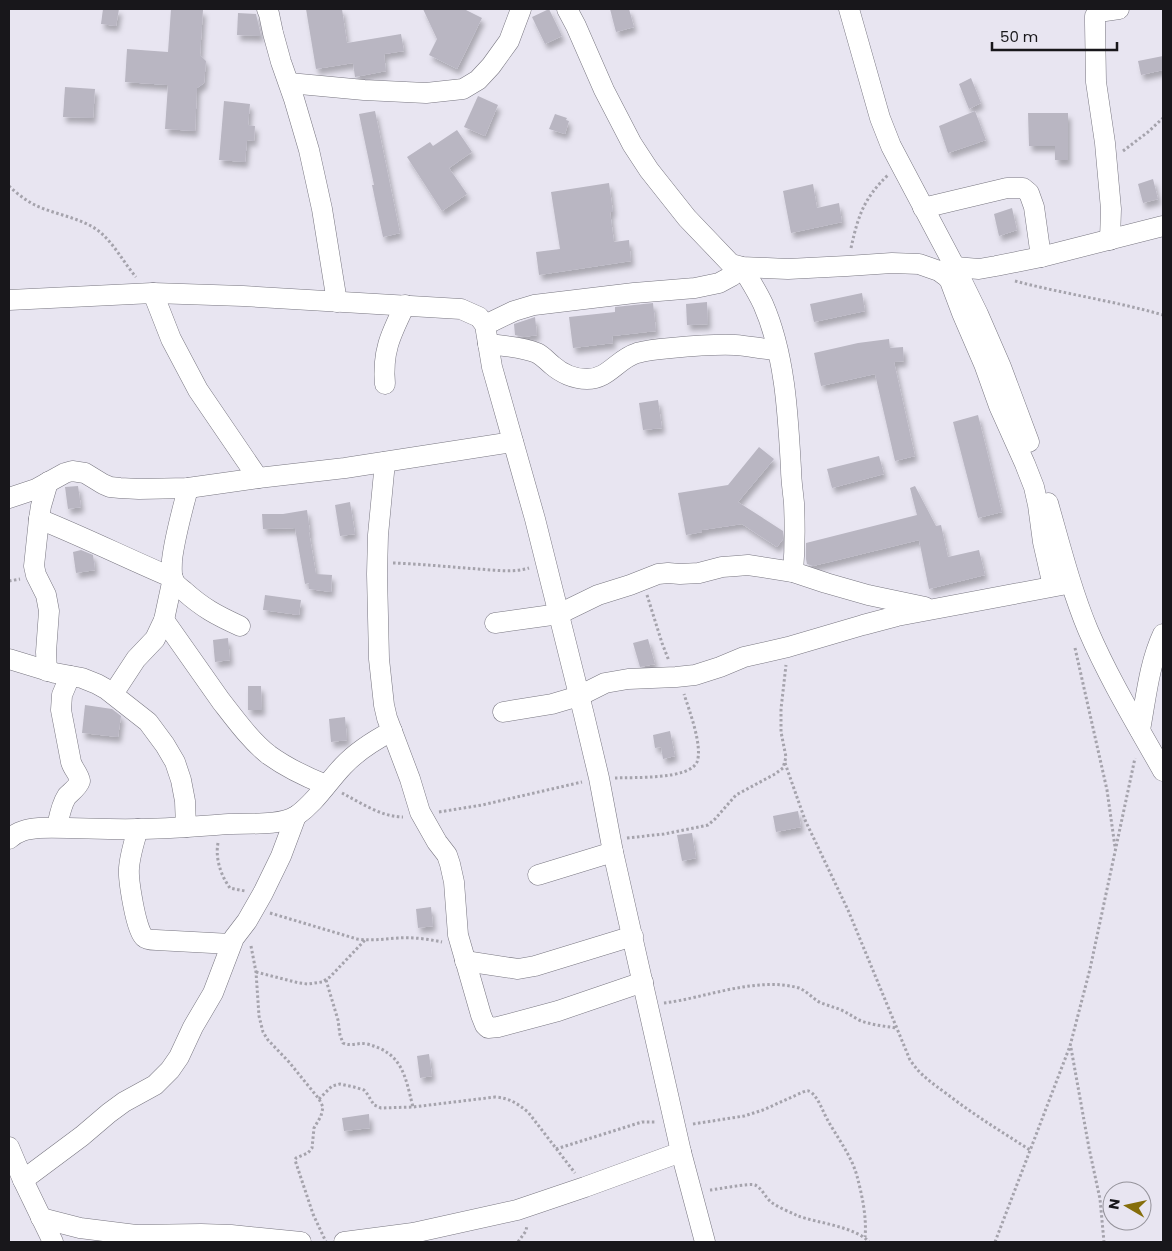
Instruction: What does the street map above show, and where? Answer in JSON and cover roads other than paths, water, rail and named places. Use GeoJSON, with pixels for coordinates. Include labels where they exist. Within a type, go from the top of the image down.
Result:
{"type":"FeatureCollection","features":[{"type":"Feature","properties":{"kind":"street"},"geometry":{"type":"LineString","coordinates":[[267,9],[309,150],[322,208],[337,302]]}},
{"type":"Feature","properties":{"kind":"street"},"geometry":{"type":"LineString","coordinates":[[289,83],[364,90],[426,93],[463,89],[478,80],[491,66],[509,41],[521,9]]}},
{"type":"Feature","properties":{"kind":"street"},"geometry":{"type":"LineString","coordinates":[[567,9],[604,90],[632,144],[649,170],[687,218],[731,264],[742,268],[788,269],[892,262],[919,264],[939,271],[950,281],[999,406],[1034,488],[1043,542],[1062,584],[1088,629],[1110,676],[1163,771]]}},
{"type":"Feature","properties":{"kind":"street"},"geometry":{"type":"LineString","coordinates":[[849,9],[880,118],[901,165],[956,267],[978,314],[1033,452],[1062,584]]}},
{"type":"Feature","properties":{"kind":"street"},"geometry":{"type":"LineString","coordinates":[[1110,240],[1111,209],[1096,82],[1095,18],[1098,12],[1119,9]]}},
{"type":"Feature","properties":{"kind":"street"},"geometry":{"type":"LineString","coordinates":[[923,208],[1007,188],[1023,188],[1029,193],[1034,207],[1041,257]]}},
{"type":"Feature","properties":{"kind":"street"},"geometry":{"type":"LineString","coordinates":[[956,267],[979,269],[1041,257],[1163,226]]}},
{"type":"Feature","properties":{"kind":"street"},"geometry":{"type":"LineString","coordinates":[[486,334],[514,310],[534,305],[695,288],[719,283],[742,268]]}},
{"type":"Feature","properties":{"kind":"street"},"geometry":{"type":"LineString","coordinates":[[742,268],[763,304],[770,322],[788,411],[794,504],[793,572]]}},
{"type":"Feature","properties":{"kind":"street"},"geometry":{"type":"LineString","coordinates":[[152,294],[171,339],[198,390],[258,478]]}},
{"type":"Feature","properties":{"kind":"street"},"geometry":{"type":"LineString","coordinates":[[9,300],[152,294],[243,296],[461,309],[480,317],[486,334],[492,367],[535,519],[599,778],[612,846],[674,1123],[705,1242]]}},
{"type":"Feature","properties":{"kind":"street"},"geometry":{"type":"LineString","coordinates":[[385,384],[384,365],[388,344],[405,305]]}},
{"type":"Feature","properties":{"kind":"street"},"geometry":{"type":"LineString","coordinates":[[486,334],[510,346],[538,353],[565,373],[585,379],[598,378],[632,355],[648,351],[702,345],[736,345],[777,350]]}},
{"type":"Feature","properties":{"kind":"street"},"geometry":{"type":"LineString","coordinates":[[9,498],[30,491],[65,473],[79,471],[110,487],[139,489],[188,488],[345,468],[513,442]]}},
{"type":"Feature","properties":{"kind":"street"},"geometry":{"type":"LineString","coordinates":[[385,462],[377,562],[380,678],[384,705],[422,817],[447,855],[450,864],[454,882],[456,925],[485,1025],[488,1028],[498,1027],[558,1011],[643,982]]}},
{"type":"Feature","properties":{"kind":"street"},"geometry":{"type":"LineString","coordinates":[[47,671],[48,600],[36,576],[34,566],[41,506],[48,482]]}},
{"type":"Feature","properties":{"kind":"street"},"geometry":{"type":"LineString","coordinates":[[113,694],[136,659],[153,642],[164,620],[172,578],[178,525],[188,488]]}},
{"type":"Feature","properties":{"kind":"street"},"geometry":{"type":"LineString","coordinates":[[39,519],[84,537],[172,578],[178,586],[203,608],[240,626]]}},
{"type":"Feature","properties":{"kind":"street"},"geometry":{"type":"LineString","coordinates":[[495,623],[558,614],[598,595],[664,573],[699,573],[722,567],[748,565],[793,572],[868,595],[934,609]]}},
{"type":"Feature","properties":{"kind":"street"},"geometry":{"type":"LineString","coordinates":[[503,712],[552,704],[579,696],[605,683],[628,679],[695,675],[744,657],[788,647],[863,625],[1062,584]]}},
{"type":"Feature","properties":{"kind":"street"},"geometry":{"type":"LineString","coordinates":[[164,620],[236,721],[267,754],[297,773],[332,788]]}},
{"type":"Feature","properties":{"kind":"street"},"geometry":{"type":"LineString","coordinates":[[1140,730],[1152,666],[1163,634]]}},
{"type":"Feature","properties":{"kind":"street"},"geometry":{"type":"LineString","coordinates":[[9,659],[47,671],[82,678],[97,684],[113,694],[148,722],[175,762],[182,780],[186,827]]}},
{"type":"Feature","properties":{"kind":"street"},"geometry":{"type":"LineString","coordinates":[[57,827],[59,815],[66,798],[80,781],[71,762],[61,710],[62,695],[70,676]]}},
{"type":"Feature","properties":{"kind":"street"},"geometry":{"type":"LineString","coordinates":[[12,832],[57,827],[138,830],[264,823],[285,820],[296,816],[332,788],[341,768],[355,754],[392,731]]}},
{"type":"Feature","properties":{"kind":"street"},"geometry":{"type":"LineString","coordinates":[[23,1180],[124,1102],[155,1085],[170,1070],[179,1057],[213,993],[234,938],[259,900],[281,856],[296,816]]}},
{"type":"Feature","properties":{"kind":"street"},"geometry":{"type":"LineString","coordinates":[[138,830],[130,856],[129,870],[132,898],[138,926],[142,935],[156,940],[231,944]]}},
{"type":"Feature","properties":{"kind":"street"},"geometry":{"type":"LineString","coordinates":[[538,875],[612,846]]}},
{"type":"Feature","properties":{"kind":"street"},"geometry":{"type":"LineString","coordinates":[[463,953],[518,969],[535,966],[633,936]]}},
{"type":"Feature","properties":{"kind":"street"},"geometry":{"type":"LineString","coordinates":[[9,1147],[53,1242]]}},
{"type":"Feature","properties":{"kind":"street"},"geometry":{"type":"LineString","coordinates":[[344,1242],[413,1233],[517,1210],[681,1152]]}},
{"type":"Feature","properties":{"kind":"street"},"geometry":{"type":"LineString","coordinates":[[41,1218],[80,1228],[136,1235],[231,1235],[301,1242]]}}]}
